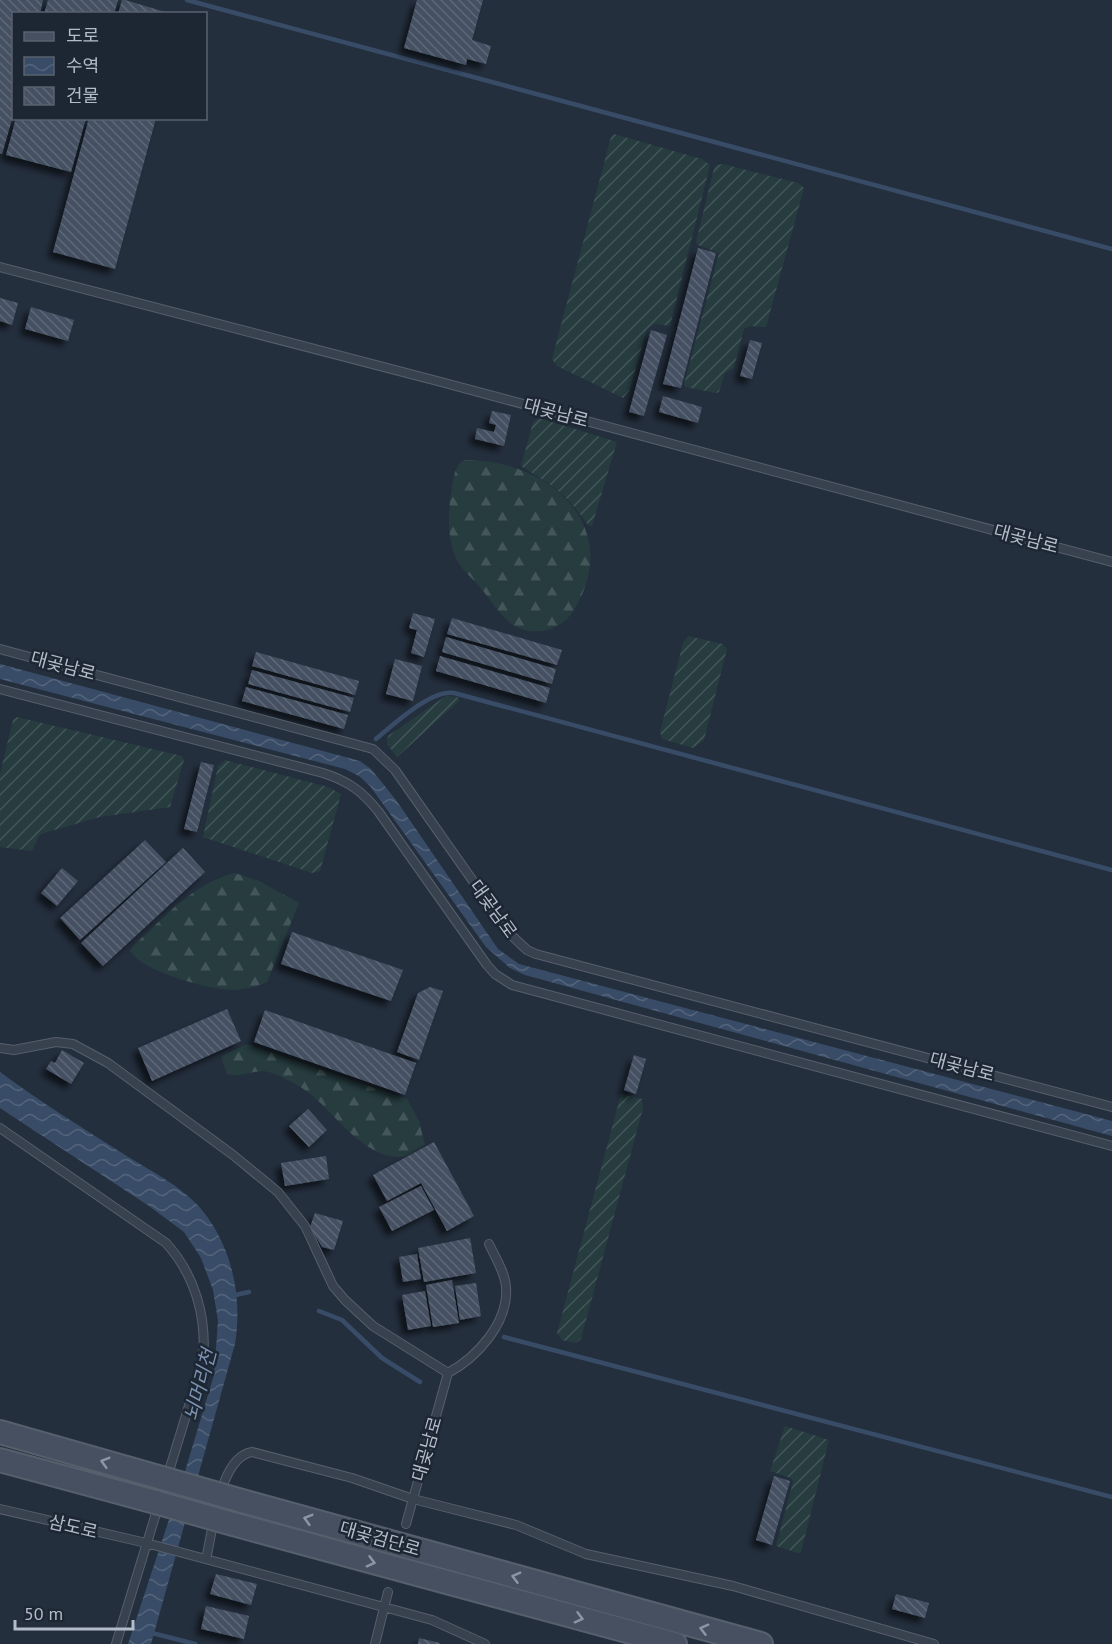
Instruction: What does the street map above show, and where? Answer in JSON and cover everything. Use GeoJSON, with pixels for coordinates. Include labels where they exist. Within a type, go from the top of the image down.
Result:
{"type":"FeatureCollection","features":[{"type":"Feature","properties":{"kind":"main road","name":"대곶검단로"},"geometry":{"type":"LineString","coordinates":[[0,1432],[761,1644]]}},
{"type":"Feature","properties":{"kind":"main road","name":"대곶검단로"},"geometry":{"type":"LineString","coordinates":[[0,1460],[675,1644]]}},
{"type":"Feature","properties":{"kind":"lane","name":"대곶남로"},"geometry":{"type":"LineString","coordinates":[[0,267],[1112,562]]}},
{"type":"Feature","properties":{"kind":"lane","name":"대곶남로"},"geometry":{"type":"LineString","coordinates":[[0,649],[373,749],[396,770],[511,935],[527,950],[536,954],[1112,1107]]}},
{"type":"Feature","properties":{"kind":"lane","name":"대곶남로"},"geometry":{"type":"LineString","coordinates":[[0,689],[323,773],[349,783],[358,789],[378,811],[487,965],[512,985],[1112,1146]]}},
{"type":"Feature","properties":{"kind":"lane"},"geometry":{"type":"LineString","coordinates":[[0,1048],[14,1050],[56,1042],[73,1044],[108,1063],[233,1155],[278,1192],[305,1226],[333,1286],[345,1300],[373,1326],[448,1373],[463,1365],[477,1351],[496,1326],[504,1304],[504,1277],[489,1244]]}},
{"type":"Feature","properties":{"kind":"lane"},"geometry":{"type":"LineString","coordinates":[[0,1128],[166,1243],[185,1269],[194,1288],[203,1326],[203,1360],[150,1544],[116,1644]]}},
{"type":"Feature","properties":{"kind":"lane","name":"대곶남로"},"geometry":{"type":"LineString","coordinates":[[406,1524],[448,1373]]}},
{"type":"Feature","properties":{"kind":"lane"},"geometry":{"type":"LineString","coordinates":[[206,1559],[226,1473],[245,1453],[261,1453],[413,1499],[516,1525],[586,1554],[723,1583],[934,1644]]}},
{"type":"Feature","properties":{"kind":"lane","name":"삼도로"},"geometry":{"type":"LineString","coordinates":[[0,1509],[150,1544],[384,1607],[450,1626],[485,1644]]}},
{"type":"Feature","properties":{"kind":"lane"},"geometry":{"type":"LineString","coordinates":[[375,1644],[388,1592]]}},
{"type":"Feature","properties":{"kind":"green space"},"geometry":{"type":"Polygon","coordinates":[[[614,134],[702,159],[710,165],[670,326],[654,324],[647,329],[629,391],[623,398],[557,366],[552,359],[611,137],[614,134]]]}},
{"type":"Feature","properties":{"kind":"green space"},"geometry":{"type":"Polygon","coordinates":[[[723,164],[798,183],[804,188],[766,327],[750,326],[744,329],[734,368],[725,373],[719,392],[716,393],[685,387],[684,384],[719,253],[698,245],[696,242],[714,168],[716,165],[723,164]]]}},
{"type":"Feature","properties":{"kind":"green space"},"geometry":{"type":"Polygon","coordinates":[[[539,418],[617,442],[592,526],[588,525],[558,491],[521,466],[533,422],[539,418]]]}},
{"type":"Feature","properties":{"kind":"green space"},"geometry":{"type":"Polygon","coordinates":[[[464,460],[495,463],[524,471],[549,485],[570,503],[584,525],[590,551],[587,579],[574,610],[561,624],[543,631],[524,630],[515,626],[499,612],[457,560],[449,531],[450,505],[455,472],[464,460]]]}},
{"type":"Feature","properties":{"kind":"green space"},"geometry":{"type":"Polygon","coordinates":[[[688,636],[723,644],[727,649],[704,740],[693,748],[662,739],[660,732],[683,643],[688,636]]]}},
{"type":"Feature","properties":{"kind":"green space"},"geometry":{"type":"Polygon","coordinates":[[[446,696],[457,697],[460,700],[397,757],[387,744],[388,736],[446,696]]]}},
{"type":"Feature","properties":{"kind":"green space"},"geometry":{"type":"Polygon","coordinates":[[[17,717],[182,756],[184,760],[170,807],[100,817],[44,833],[39,836],[32,851],[0,847],[0,774],[13,720],[17,717]]]}},
{"type":"Feature","properties":{"kind":"green space"},"geometry":{"type":"Polygon","coordinates":[[[225,760],[328,787],[341,794],[320,871],[312,873],[203,837],[218,766],[225,760]]]}},
{"type":"Feature","properties":{"kind":"green space"},"geometry":{"type":"Polygon","coordinates":[[[235,873],[259,881],[299,903],[267,982],[235,990],[206,986],[161,972],[147,965],[130,951],[192,893],[235,873]]]}},
{"type":"Feature","properties":{"kind":"green space"},"geometry":{"type":"Polygon","coordinates":[[[247,1044],[407,1099],[419,1121],[425,1145],[404,1157],[373,1150],[361,1142],[316,1099],[289,1080],[266,1072],[227,1074],[221,1056],[247,1044]]]}},
{"type":"Feature","properties":{"kind":"green space"},"geometry":{"type":"Polygon","coordinates":[[[621,1094],[642,1099],[643,1108],[581,1339],[576,1343],[562,1340],[557,1333],[621,1094]]]}},
{"type":"Feature","properties":{"kind":"green space"},"geometry":{"type":"Polygon","coordinates":[[[785,1426],[829,1440],[801,1552],[798,1553],[776,1546],[793,1482],[791,1478],[770,1471],[785,1426]]]}},
{"type":"Feature","properties":{"kind":"water"},"geometry":{"type":"Polygon","coordinates":[[[0,664],[360,761],[371,769],[396,800],[498,949],[519,964],[1112,1121],[1112,1136],[525,975],[510,968],[486,947],[370,786],[359,776],[345,769],[0,679],[0,664]]]}},
{"type":"Feature","properties":{"kind":"water"},"geometry":{"type":"Polygon","coordinates":[[[0,1072],[60,1114],[180,1189],[208,1218],[217,1232],[230,1263],[237,1311],[235,1344],[151,1644],[128,1644],[214,1375],[218,1321],[213,1290],[201,1258],[184,1232],[149,1206],[0,1108],[0,1072]]]}},
{"type":"Feature","properties":{"kind":"building"},"geometry":{"type":"Polygon","coordinates":[[[0,0],[43,0],[40,12],[12,12],[12,119],[2,154],[0,153],[0,0]]]}},
{"type":"Feature","properties":{"kind":"building"},"geometry":{"type":"Polygon","coordinates":[[[48,0],[118,0],[115,12],[45,12],[48,0]]]}},
{"type":"Feature","properties":{"kind":"building"},"geometry":{"type":"Polygon","coordinates":[[[122,0],[125,0],[165,12],[119,12],[122,0]]]}},
{"type":"Feature","properties":{"kind":"building"},"geometry":{"type":"Polygon","coordinates":[[[417,0],[483,0],[472,40],[491,46],[486,64],[467,59],[466,65],[404,48],[417,0]]]}},
{"type":"Feature","properties":{"kind":"building"},"geometry":{"type":"Polygon","coordinates":[[[15,120],[85,120],[71,172],[6,155],[15,120]]]}},
{"type":"Feature","properties":{"kind":"building"},"geometry":{"type":"Polygon","coordinates":[[[88,120],[155,120],[115,269],[53,252],[88,120]]]}},
{"type":"Feature","properties":{"kind":"building"},"geometry":{"type":"Polygon","coordinates":[[[698,248],[716,253],[681,388],[663,384],[698,248]]]}},
{"type":"Feature","properties":{"kind":"building"},"geometry":{"type":"Polygon","coordinates":[[[0,298],[18,303],[12,325],[0,321],[0,298]]]}},
{"type":"Feature","properties":{"kind":"building"},"geometry":{"type":"Polygon","coordinates":[[[31,307],[74,320],[68,341],[25,329],[31,307]]]}},
{"type":"Feature","properties":{"kind":"building"},"geometry":{"type":"Polygon","coordinates":[[[651,330],[667,335],[644,416],[629,412],[651,330]]]}},
{"type":"Feature","properties":{"kind":"building"},"geometry":{"type":"Polygon","coordinates":[[[750,340],[762,343],[752,379],[740,376],[750,340]]]}},
{"type":"Feature","properties":{"kind":"building"},"geometry":{"type":"Polygon","coordinates":[[[663,396],[702,407],[698,423],[659,412],[663,396]]]}},
{"type":"Feature","properties":{"kind":"building"},"geometry":{"type":"Polygon","coordinates":[[[492,411],[511,415],[504,446],[475,439],[477,428],[494,432],[496,425],[489,423],[492,411]]]}},
{"type":"Feature","properties":{"kind":"building"},"geometry":{"type":"Polygon","coordinates":[[[413,613],[435,619],[424,657],[411,653],[417,630],[409,628],[413,613]]]}},
{"type":"Feature","properties":{"kind":"building"},"geometry":{"type":"Polygon","coordinates":[[[452,618],[562,650],[557,665],[447,634],[452,618]]]}},
{"type":"Feature","properties":{"kind":"building"},"geometry":{"type":"Polygon","coordinates":[[[446,637],[556,669],[552,684],[442,652],[446,637]]]}},
{"type":"Feature","properties":{"kind":"building"},"geometry":{"type":"Polygon","coordinates":[[[256,652],[359,681],[355,695],[252,666],[256,652]]]}},
{"type":"Feature","properties":{"kind":"building"},"geometry":{"type":"Polygon","coordinates":[[[440,656],[550,688],[546,703],[436,671],[440,656]]]}},
{"type":"Feature","properties":{"kind":"building"},"geometry":{"type":"Polygon","coordinates":[[[395,659],[422,666],[413,701],[386,694],[395,659]]]}},
{"type":"Feature","properties":{"kind":"building"},"geometry":{"type":"Polygon","coordinates":[[[252,670],[354,698],[350,712],[248,684],[252,670]]]}},
{"type":"Feature","properties":{"kind":"building"},"geometry":{"type":"Polygon","coordinates":[[[246,687],[348,715],[344,729],[242,701],[246,687]]]}},
{"type":"Feature","properties":{"kind":"building"},"geometry":{"type":"Polygon","coordinates":[[[201,762],[214,765],[197,832],[184,829],[201,762]]]}},
{"type":"Feature","properties":{"kind":"building"},"geometry":{"type":"Polygon","coordinates":[[[145,840],[166,862],[80,940],[60,918],[145,840]]]}},
{"type":"Feature","properties":{"kind":"building"},"geometry":{"type":"Polygon","coordinates":[[[183,848],[205,872],[103,966],[81,943],[183,848]]]}},
{"type":"Feature","properties":{"kind":"building"},"geometry":{"type":"Polygon","coordinates":[[[62,868],[78,881],[57,906],[41,893],[62,868]]]}},
{"type":"Feature","properties":{"kind":"building"},"geometry":{"type":"Polygon","coordinates":[[[292,932],[403,970],[391,1001],[281,964],[292,932]]]}},
{"type":"Feature","properties":{"kind":"building"},"geometry":{"type":"Polygon","coordinates":[[[430,987],[443,991],[419,1060],[397,1052],[418,993],[430,987]]]}},
{"type":"Feature","properties":{"kind":"building"},"geometry":{"type":"Polygon","coordinates":[[[227,1009],[241,1041],[152,1081],[138,1048],[227,1009]]]}},
{"type":"Feature","properties":{"kind":"building"},"geometry":{"type":"Polygon","coordinates":[[[265,1010],[416,1063],[405,1095],[254,1042],[265,1010]]]}},
{"type":"Feature","properties":{"kind":"building"},"geometry":{"type":"Polygon","coordinates":[[[62,1050],[84,1063],[71,1084],[46,1069],[51,1061],[55,1063],[62,1050]]]}},
{"type":"Feature","properties":{"kind":"building"},"geometry":{"type":"Polygon","coordinates":[[[634,1055],[646,1059],[636,1094],[624,1090],[634,1055]]]}},
{"type":"Feature","properties":{"kind":"building"},"geometry":{"type":"Polygon","coordinates":[[[308,1109],[327,1130],[309,1147],[289,1126],[308,1109]]]}},
{"type":"Feature","properties":{"kind":"building"},"geometry":{"type":"Polygon","coordinates":[[[434,1142],[474,1216],[447,1231],[421,1183],[387,1201],[373,1175],[434,1142]]]}},
{"type":"Feature","properties":{"kind":"building"},"geometry":{"type":"Polygon","coordinates":[[[326,1156],[329,1179],[285,1186],[281,1163],[326,1156]]]}},
{"type":"Feature","properties":{"kind":"building"},"geometry":{"type":"Polygon","coordinates":[[[421,1186],[434,1210],[392,1231],[379,1207],[421,1186]]]}},
{"type":"Feature","properties":{"kind":"building"},"geometry":{"type":"Polygon","coordinates":[[[315,1213],[343,1221],[334,1250],[322,1247],[310,1227],[315,1213]]]}},
{"type":"Feature","properties":{"kind":"building"},"geometry":{"type":"Polygon","coordinates":[[[470,1238],[476,1273],[424,1282],[418,1248],[470,1238]]]}},
{"type":"Feature","properties":{"kind":"building"},"geometry":{"type":"Polygon","coordinates":[[[417,1254],[421,1279],[403,1282],[399,1257],[417,1254]]]}},
{"type":"Feature","properties":{"kind":"building"},"geometry":{"type":"Polygon","coordinates":[[[452,1280],[459,1323],[433,1327],[426,1285],[452,1280]]]}},
{"type":"Feature","properties":{"kind":"building"},"geometry":{"type":"Polygon","coordinates":[[[476,1283],[481,1316],[460,1320],[455,1286],[476,1283]]]}},
{"type":"Feature","properties":{"kind":"building"},"geometry":{"type":"Polygon","coordinates":[[[425,1291],[431,1326],[408,1330],[402,1295],[425,1291]]]}},
{"type":"Feature","properties":{"kind":"building"},"geometry":{"type":"Polygon","coordinates":[[[774,1476],[790,1481],[772,1545],[756,1540],[774,1476]]]}},
{"type":"Feature","properties":{"kind":"building"},"geometry":{"type":"Polygon","coordinates":[[[216,1574],[257,1584],[251,1605],[210,1594],[216,1574]]]}},
{"type":"Feature","properties":{"kind":"building"},"geometry":{"type":"Polygon","coordinates":[[[896,1594],[929,1603],[925,1618],[892,1609],[896,1594]]]}},
{"type":"Feature","properties":{"kind":"building"},"geometry":{"type":"Polygon","coordinates":[[[206,1606],[249,1616],[244,1639],[201,1629],[206,1606]]]}},
{"type":"Feature","properties":{"kind":"building"},"geometry":{"type":"Polygon","coordinates":[[[419,1638],[440,1643],[440,1644],[418,1644],[419,1638]]]}},
{"type":"Feature","properties":{"kind":"waterway"},"geometry":{"type":"LineString","coordinates":[[187,0],[1112,249]]}},
{"type":"Feature","properties":{"kind":"waterway"},"geometry":{"type":"LineString","coordinates":[[376,739],[424,702],[445,693],[454,693],[1112,870]]}},
{"type":"Feature","properties":{"kind":"waterway"},"geometry":{"type":"LineString","coordinates":[[231,1296],[249,1292]]}},
{"type":"Feature","properties":{"kind":"waterway"},"geometry":{"type":"LineString","coordinates":[[319,1311],[342,1320],[382,1358],[420,1382]]}},
{"type":"Feature","properties":{"kind":"waterway"},"geometry":{"type":"LineString","coordinates":[[504,1337],[1112,1497]]}},
{"type":"Feature","properties":{"kind":"waterway"},"geometry":{"type":"LineString","coordinates":[[148,1632],[195,1644]]}},
{"type":"Feature","properties":{"kind":"water label","name":"뇌머리천"},"geometry":{"type":"Point","coordinates":[200,1385]}}]}
